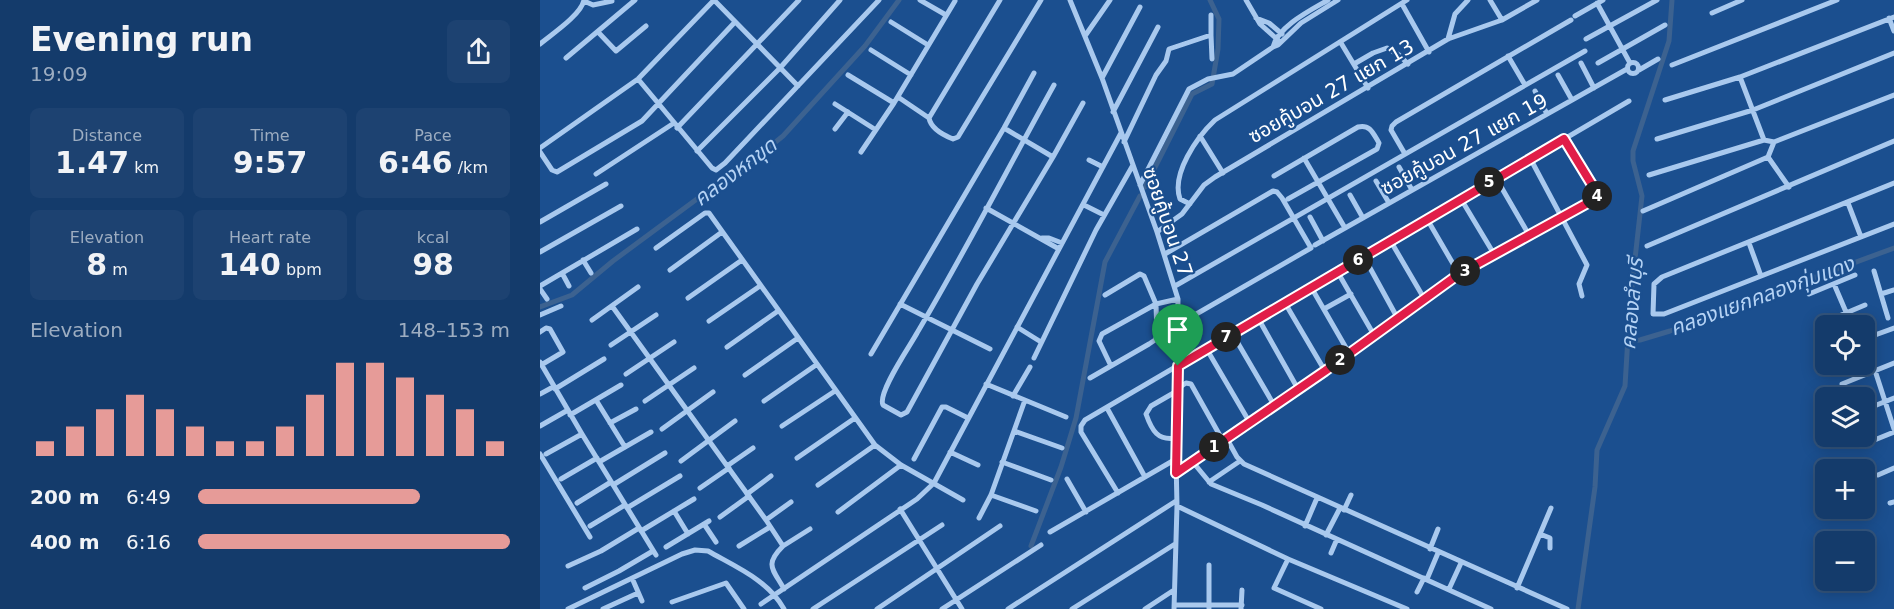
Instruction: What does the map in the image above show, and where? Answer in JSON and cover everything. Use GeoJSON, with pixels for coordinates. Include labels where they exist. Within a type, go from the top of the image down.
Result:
{"type":"FeatureCollection","features":[{"type":"Feature","properties":{"kind":"street"},"geometry":{"type":"LineString","coordinates":[[566,58],[635,0]]}},
{"type":"Feature","properties":{"kind":"street"},"geometry":{"type":"LineString","coordinates":[[735,22],[642,121],[557,171],[552,170],[540,150],[638,79],[714,0],[798,86]]}},
{"type":"Feature","properties":{"kind":"street"},"geometry":{"type":"LineString","coordinates":[[596,174],[676,125],[799,0]]}},
{"type":"Feature","properties":{"kind":"street"},"geometry":{"type":"LineString","coordinates":[[697,151],[780,68],[840,0]]}},
{"type":"Feature","properties":{"kind":"street"},"geometry":{"type":"LineString","coordinates":[[638,79],[697,151],[716,170],[879,0]]}},
{"type":"Feature","properties":{"kind":"street"},"geometry":{"type":"LineString","coordinates":[[920,0],[946,15]]}},
{"type":"Feature","properties":{"kind":"street"},"geometry":{"type":"LineString","coordinates":[[929,118],[1000,0]]}},
{"type":"Feature","properties":{"kind":"street"},"geometry":{"type":"LineString","coordinates":[[848,75],[929,118],[930,123],[939,132],[953,139],[958,137],[1041,0]]}},
{"type":"Feature","properties":{"kind":"street","name":"ซอยคู้บอน 27"},"geometry":{"type":"LineString","coordinates":[[1070,0],[1102,78],[1165,254],[1178,299],[1174,607]]}},
{"type":"Feature","properties":{"kind":"street"},"geometry":{"type":"LineString","coordinates":[[1085,36],[1110,0]]}},
{"type":"Feature","properties":{"kind":"street"},"geometry":{"type":"LineString","coordinates":[[1246,0],[1260,24],[1281,38]]}},
{"type":"Feature","properties":{"kind":"street"},"geometry":{"type":"LineString","coordinates":[[1281,38],[1291,24],[1328,0]]}},
{"type":"Feature","properties":{"kind":"street"},"geometry":{"type":"LineString","coordinates":[[1140,185],[1185,94],[1196,84],[1208,79],[1233,74],[1271,48],[1301,23],[1338,0]]}},
{"type":"Feature","properties":{"kind":"street"},"geometry":{"type":"LineString","coordinates":[[1448,39],[1455,15],[1468,0]]}},
{"type":"Feature","properties":{"kind":"street"},"geometry":{"type":"LineString","coordinates":[[1490,0],[1502,20]]}},
{"type":"Feature","properties":{"kind":"street","name":"ซอยคู้บอน 27 แยก 13"},"geometry":{"type":"LineString","coordinates":[[1157,232],[1176,220],[1204,185],[1222,173],[1448,39],[1502,20],[1537,0]]}},
{"type":"Feature","properties":{"kind":"street"},"geometry":{"type":"LineString","coordinates":[[1586,39],[1657,0]]}},
{"type":"Feature","properties":{"kind":"street"},"geometry":{"type":"LineString","coordinates":[[1712,13],[1742,0]]}},
{"type":"Feature","properties":{"kind":"street"},"geometry":{"type":"LineString","coordinates":[[1672,65],[1837,0]]}},
{"type":"Feature","properties":{"kind":"street"},"geometry":{"type":"LineString","coordinates":[[540,44],[566,23],[584,1],[593,5],[612,1]]}},
{"type":"Feature","properties":{"kind":"street"},"geometry":{"type":"LineString","coordinates":[[861,152],[896,100],[955,1]]}},
{"type":"Feature","properties":{"kind":"street"},"geometry":{"type":"LineString","coordinates":[[1190,204],[1180,199],[1177,183],[1200,136],[1225,112],[1405,2],[1429,52]]}},
{"type":"Feature","properties":{"kind":"street"},"geometry":{"type":"LineString","coordinates":[[1405,154],[1391,130],[1396,122],[1600,2],[1633,74],[1658,59]]}},
{"type":"Feature","properties":{"kind":"street"},"geometry":{"type":"LineString","coordinates":[[1102,78],[1140,7]]}},
{"type":"Feature","properties":{"kind":"street"},"geometry":{"type":"LineString","coordinates":[[1211,15],[1212,59]]}},
{"type":"Feature","properties":{"kind":"street"},"geometry":{"type":"LineString","coordinates":[[1665,100],[1740,77],[1892,17],[1894,31]]}},
{"type":"Feature","properties":{"kind":"street"},"geometry":{"type":"LineString","coordinates":[[891,22],[928,45]]}},
{"type":"Feature","properties":{"kind":"street"},"geometry":{"type":"LineString","coordinates":[[1598,63],[1665,25]]}},
{"type":"Feature","properties":{"kind":"street"},"geometry":{"type":"LineString","coordinates":[[598,32],[616,51],[646,26]]}},
{"type":"Feature","properties":{"kind":"street"},"geometry":{"type":"LineString","coordinates":[[1113,112],[1158,27]]}},
{"type":"Feature","properties":{"kind":"street"},"geometry":{"type":"LineString","coordinates":[[1124,142],[1156,75],[1166,61],[1169,48],[1211,35]]}},
{"type":"Feature","properties":{"kind":"street"},"geometry":{"type":"LineString","coordinates":[[1341,43],[1368,88]]}},
{"type":"Feature","properties":{"kind":"street"},"geometry":{"type":"LineString","coordinates":[[1354,64],[1386,48],[1399,55],[1408,64]]}},
{"type":"Feature","properties":{"kind":"street"},"geometry":{"type":"LineString","coordinates":[[872,50],[911,75]]}},
{"type":"Feature","properties":{"kind":"street"},"geometry":{"type":"LineString","coordinates":[[1175,286],[1585,51]]}},
{"type":"Feature","properties":{"kind":"street"},"geometry":{"type":"LineString","coordinates":[[1657,139],[1753,110],[1894,53]]}},
{"type":"Feature","properties":{"kind":"street"},"geometry":{"type":"LineString","coordinates":[[1508,56],[1525,85]]}},
{"type":"Feature","properties":{"kind":"street"},"geometry":{"type":"LineString","coordinates":[[1581,63],[1594,88]]}},
{"type":"Feature","properties":{"kind":"street"},"geometry":{"type":"LineString","coordinates":[[1629,66],[1637,63],[1639,70]]}},
{"type":"Feature","properties":{"kind":"street","name":"ซอยคู้บอน 27 แยก 19"},"geometry":{"type":"LineString","coordinates":[[1179,324],[1629,66]]}},
{"type":"Feature","properties":{"kind":"street"},"geometry":{"type":"LineString","coordinates":[[871,354],[1034,73]]}},
{"type":"Feature","properties":{"kind":"street"},"geometry":{"type":"LineString","coordinates":[[1558,75],[1572,100]]}},
{"type":"Feature","properties":{"kind":"street"},"geometry":{"type":"LineString","coordinates":[[1740,77],[1764,140]]}},
{"type":"Feature","properties":{"kind":"street"},"geometry":{"type":"LineString","coordinates":[[1054,85],[927,317],[893,374],[882,401],[883,405],[900,415],[907,412],[977,284],[1015,223],[1083,103]]}},
{"type":"Feature","properties":{"kind":"street"},"geometry":{"type":"LineString","coordinates":[[1535,91],[1547,114]]}},
{"type":"Feature","properties":{"kind":"street"},"geometry":{"type":"LineString","coordinates":[[1649,175],[1764,140],[1774,142],[1894,95]]}},
{"type":"Feature","properties":{"kind":"street"},"geometry":{"type":"LineString","coordinates":[[1118,493],[1082,432],[1081,426],[1085,420],[1629,101]]}},
{"type":"Feature","properties":{"kind":"street"},"geometry":{"type":"LineString","coordinates":[[835,104],[876,130]]}},
{"type":"Feature","properties":{"kind":"street"},"geometry":{"type":"LineString","coordinates":[[835,129],[848,112]]}},
{"type":"Feature","properties":{"kind":"street"},"geometry":{"type":"LineString","coordinates":[[1274,176],[1358,127],[1368,127],[1373,132],[1379,143],[1377,149],[1288,199]]}},
{"type":"Feature","properties":{"kind":"street"},"geometry":{"type":"LineString","coordinates":[[1004,128],[1053,157]]}},
{"type":"Feature","properties":{"kind":"street"},"geometry":{"type":"LineString","coordinates":[[760,604],[925,494],[934,483],[1121,133]]}},
{"type":"Feature","properties":{"kind":"street"},"geometry":{"type":"LineString","coordinates":[[1200,136],[1222,173]]}},
{"type":"Feature","properties":{"kind":"street"},"geometry":{"type":"LineString","coordinates":[[1176,473],[1325,371],[1459,274],[1597,196],[1564,139]]}},
{"type":"Feature","properties":{"kind":"street"},"geometry":{"type":"LineString","coordinates":[[1647,246],[1894,141]]}},
{"type":"Feature","properties":{"kind":"street"},"geometry":{"type":"LineString","coordinates":[[1643,211],[1768,157],[1774,142]]}},
{"type":"Feature","properties":{"kind":"street"},"geometry":{"type":"LineString","coordinates":[[1768,157],[1789,187]]}},
{"type":"Feature","properties":{"kind":"street"},"geometry":{"type":"LineString","coordinates":[[1304,158],[1345,228]]}},
{"type":"Feature","properties":{"kind":"street"},"geometry":{"type":"LineString","coordinates":[[1530,158],[1587,265],[1579,284],[1582,296]]}},
{"type":"Feature","properties":{"kind":"street"},"geometry":{"type":"LineString","coordinates":[[1089,160],[1103,167]]}},
{"type":"Feature","properties":{"kind":"street"},"geometry":{"type":"LineString","coordinates":[[1034,358],[1104,215],[1133,165]]}},
{"type":"Feature","properties":{"kind":"street"},"geometry":{"type":"LineString","coordinates":[[1399,167],[1412,190]]}},
{"type":"Feature","properties":{"kind":"street"},"geometry":{"type":"LineString","coordinates":[[1496,178],[1529,235]]}},
{"type":"Feature","properties":{"kind":"street"},"geometry":{"type":"LineString","coordinates":[[1376,181],[1389,203]]}},
{"type":"Feature","properties":{"kind":"street"},"geometry":{"type":"LineString","coordinates":[[1894,183],[1657,280],[1654,284],[1653,314],[1664,314],[1894,224]]}},
{"type":"Feature","properties":{"kind":"street"},"geometry":{"type":"LineString","coordinates":[[540,222],[606,184]]}},
{"type":"Feature","properties":{"kind":"street"},"geometry":{"type":"LineString","coordinates":[[1165,254],[1273,191],[1279,194],[1313,247]]}},
{"type":"Feature","properties":{"kind":"street"},"geometry":{"type":"LineString","coordinates":[[1350,195],[1363,218]]}},
{"type":"Feature","properties":{"kind":"street"},"geometry":{"type":"LineString","coordinates":[[1461,199],[1494,254]]}},
{"type":"Feature","properties":{"kind":"street"},"geometry":{"type":"LineString","coordinates":[[1848,203],[1861,237]]}},
{"type":"Feature","properties":{"kind":"street"},"geometry":{"type":"LineString","coordinates":[[1084,204],[1104,215]]}},
{"type":"Feature","properties":{"kind":"street"},"geometry":{"type":"LineString","coordinates":[[540,252],[621,206]]}},
{"type":"Feature","properties":{"kind":"street"},"geometry":{"type":"LineString","coordinates":[[986,208],[1042,238],[1049,238],[1060,246]]}},
{"type":"Feature","properties":{"kind":"street"},"geometry":{"type":"LineString","coordinates":[[656,248],[705,213],[709,213],[875,445],[901,465],[963,500]]}},
{"type":"Feature","properties":{"kind":"street"},"geometry":{"type":"LineString","coordinates":[[1310,217],[1323,241]]}},
{"type":"Feature","properties":{"kind":"street"},"geometry":{"type":"LineString","coordinates":[[1427,219],[1459,274]]}},
{"type":"Feature","properties":{"kind":"street"},"geometry":{"type":"LineString","coordinates":[[547,299],[540,287],[637,228]]}},
{"type":"Feature","properties":{"kind":"street"},"geometry":{"type":"LineString","coordinates":[[670,270],[722,232]]}},
{"type":"Feature","properties":{"kind":"street"},"geometry":{"type":"LineString","coordinates":[[1390,240],[1425,300]]}},
{"type":"Feature","properties":{"kind":"street"},"geometry":{"type":"LineString","coordinates":[[1749,243],[1761,276]]}},
{"type":"Feature","properties":{"kind":"street"},"geometry":{"type":"LineString","coordinates":[[1364,256],[1398,319]]}},
{"type":"Feature","properties":{"kind":"street"},"geometry":{"type":"LineString","coordinates":[[583,260],[591,273]]}},
{"type":"Feature","properties":{"kind":"street"},"geometry":{"type":"LineString","coordinates":[[688,298],[742,260]]}},
{"type":"Feature","properties":{"kind":"street"},"geometry":{"type":"LineString","coordinates":[[1337,271],[1374,335]]}},
{"type":"Feature","properties":{"kind":"street"},"geometry":{"type":"LineString","coordinates":[[1874,271],[1888,318]]}},
{"type":"Feature","properties":{"kind":"street"},"geometry":{"type":"LineString","coordinates":[[562,273],[569,286]]}},
{"type":"Feature","properties":{"kind":"street"},"geometry":{"type":"LineString","coordinates":[[1090,378],[1155,340],[1156,304],[1147,279],[1140,274],[1105,295]]}},
{"type":"Feature","properties":{"kind":"street"},"geometry":{"type":"LineString","coordinates":[[1809,294],[1855,275]]}},
{"type":"Feature","properties":{"kind":"street"},"geometry":{"type":"LineString","coordinates":[[1834,284],[1847,314],[1865,305]]}},
{"type":"Feature","properties":{"kind":"street"},"geometry":{"type":"LineString","coordinates":[[709,321],[760,286]]}},
{"type":"Feature","properties":{"kind":"street"},"geometry":{"type":"LineString","coordinates":[[592,320],[638,287]]}},
{"type":"Feature","properties":{"kind":"street"},"geometry":{"type":"LineString","coordinates":[[1311,287],[1349,353]]}},
{"type":"Feature","properties":{"kind":"street"},"geometry":{"type":"LineString","coordinates":[[1881,294],[1894,290]]}},
{"type":"Feature","properties":{"kind":"street"},"geometry":{"type":"LineString","coordinates":[[1324,309],[1351,294]]}},
{"type":"Feature","properties":{"kind":"street"},"geometry":{"type":"LineString","coordinates":[[1112,366],[1099,337],[1106,330],[1156,304],[1178,299]]}},
{"type":"Feature","properties":{"kind":"street"},"geometry":{"type":"LineString","coordinates":[[1285,303],[1325,371]]}},
{"type":"Feature","properties":{"kind":"street"},"geometry":{"type":"LineString","coordinates":[[900,304],[990,349]]}},
{"type":"Feature","properties":{"kind":"street"},"geometry":{"type":"LineString","coordinates":[[540,315],[561,306]]}},
{"type":"Feature","properties":{"kind":"street"},"geometry":{"type":"LineString","coordinates":[[612,306],[783,546]]}},
{"type":"Feature","properties":{"kind":"street"},"geometry":{"type":"LineString","coordinates":[[727,347],[778,311]]}},
{"type":"Feature","properties":{"kind":"street"},"geometry":{"type":"LineString","coordinates":[[611,345],[656,315]]}},
{"type":"Feature","properties":{"kind":"street"},"geometry":{"type":"LineString","coordinates":[[1258,318],[1298,389]]}},
{"type":"Feature","properties":{"kind":"street"},"geometry":{"type":"LineString","coordinates":[[1017,327],[1041,342]]}},
{"type":"Feature","properties":{"kind":"street"},"geometry":{"type":"LineString","coordinates":[[540,332],[546,328],[550,329],[563,352],[540,364],[655,553],[585,588]]}},
{"type":"Feature","properties":{"kind":"street"},"geometry":{"type":"LineString","coordinates":[[1875,335],[1894,328]]}},
{"type":"Feature","properties":{"kind":"street"},"geometry":{"type":"LineString","coordinates":[[1232,333],[1274,405]]}},
{"type":"Feature","properties":{"kind":"street"},"geometry":{"type":"LineString","coordinates":[[745,375],[798,338]]}},
{"type":"Feature","properties":{"kind":"street"},"geometry":{"type":"LineString","coordinates":[[626,374],[674,342]]}},
{"type":"Feature","properties":{"kind":"street"},"geometry":{"type":"LineString","coordinates":[[1206,348],[1250,423]]}},
{"type":"Feature","properties":{"kind":"street"},"geometry":{"type":"LineString","coordinates":[[540,394],[604,359]]}},
{"type":"Feature","properties":{"kind":"street"},"geometry":{"type":"LineString","coordinates":[[1875,440],[1894,431],[1875,370],[1894,363]]}},
{"type":"Feature","properties":{"kind":"street"},"geometry":{"type":"LineString","coordinates":[[764,401],[816,364]]}},
{"type":"Feature","properties":{"kind":"street"},"geometry":{"type":"LineString","coordinates":[[1014,396],[1030,367]]}},
{"type":"Feature","properties":{"kind":"street"},"geometry":{"type":"LineString","coordinates":[[645,401],[694,368]]}},
{"type":"Feature","properties":{"kind":"street"},"geometry":{"type":"LineString","coordinates":[[1842,384],[1863,375]]}},
{"type":"Feature","properties":{"kind":"street"},"geometry":{"type":"LineString","coordinates":[[1176,438],[1160,437],[1146,414],[1151,406],[1186,383],[1191,384],[1240,461],[1438,553],[1567,609]]}},
{"type":"Feature","properties":{"kind":"street"},"geometry":{"type":"LineString","coordinates":[[986,384],[1066,417]]}},
{"type":"Feature","properties":{"kind":"street"},"geometry":{"type":"LineString","coordinates":[[540,426],[596,400],[621,385]]}},
{"type":"Feature","properties":{"kind":"street"},"geometry":{"type":"LineString","coordinates":[[782,426],[835,391]]}},
{"type":"Feature","properties":{"kind":"street"},"geometry":{"type":"LineString","coordinates":[[662,429],[713,392]]}},
{"type":"Feature","properties":{"kind":"street"},"geometry":{"type":"LineString","coordinates":[[1875,406],[1894,398]]}},
{"type":"Feature","properties":{"kind":"street"},"geometry":{"type":"LineString","coordinates":[[596,400],[625,447]]}},
{"type":"Feature","properties":{"kind":"street"},"geometry":{"type":"LineString","coordinates":[[979,518],[991,495],[1025,400]]}},
{"type":"Feature","properties":{"kind":"street"},"geometry":{"type":"LineString","coordinates":[[914,459],[942,407],[968,418]]}},
{"type":"Feature","properties":{"kind":"street"},"geometry":{"type":"LineString","coordinates":[[1107,408],[1145,477]]}},
{"type":"Feature","properties":{"kind":"street"},"geometry":{"type":"LineString","coordinates":[[610,423],[636,409]]}},
{"type":"Feature","properties":{"kind":"street"},"geometry":{"type":"LineString","coordinates":[[797,458],[855,418]]}},
{"type":"Feature","properties":{"kind":"street"},"geometry":{"type":"LineString","coordinates":[[681,461],[735,421]]}},
{"type":"Feature","properties":{"kind":"street"},"geometry":{"type":"LineString","coordinates":[[1014,431],[1062,448]]}},
{"type":"Feature","properties":{"kind":"street"},"geometry":{"type":"LineString","coordinates":[[561,479],[651,432]]}},
{"type":"Feature","properties":{"kind":"street"},"geometry":{"type":"LineString","coordinates":[[582,434],[543,454],[590,537]]}},
{"type":"Feature","properties":{"kind":"street"},"geometry":{"type":"LineString","coordinates":[[818,484],[875,445]]}},
{"type":"Feature","properties":{"kind":"street"},"geometry":{"type":"LineString","coordinates":[[700,488],[753,448]]}},
{"type":"Feature","properties":{"kind":"street"},"geometry":{"type":"LineString","coordinates":[[950,452],[978,465]]}},
{"type":"Feature","properties":{"kind":"street"},"geometry":{"type":"LineString","coordinates":[[577,503],[665,453]]}},
{"type":"Feature","properties":{"kind":"street"},"geometry":{"type":"LineString","coordinates":[[1050,532],[1176,459]]}},
{"type":"Feature","properties":{"kind":"street"},"geometry":{"type":"LineString","coordinates":[[1192,461],[1209,482],[1491,609]]}},
{"type":"Feature","properties":{"kind":"street"},"geometry":{"type":"LineString","coordinates":[[1209,482],[1240,461]]}},
{"type":"Feature","properties":{"kind":"street"},"geometry":{"type":"LineString","coordinates":[[1002,462],[1051,480]]}},
{"type":"Feature","properties":{"kind":"street"},"geometry":{"type":"LineString","coordinates":[[838,512],[901,465]]}},
{"type":"Feature","properties":{"kind":"street"},"geometry":{"type":"LineString","coordinates":[[1878,475],[1894,468]]}},
{"type":"Feature","properties":{"kind":"street"},"geometry":{"type":"LineString","coordinates":[[720,517],[771,476]]}},
{"type":"Feature","properties":{"kind":"street"},"geometry":{"type":"LineString","coordinates":[[591,526],[680,477]]}},
{"type":"Feature","properties":{"kind":"street"},"geometry":{"type":"LineString","coordinates":[[1067,479],[1086,512]]}},
{"type":"Feature","properties":{"kind":"street"},"geometry":{"type":"LineString","coordinates":[[991,495],[1036,511]]}},
{"type":"Feature","properties":{"kind":"street"},"geometry":{"type":"LineString","coordinates":[[1326,535],[1351,495]]}},
{"type":"Feature","properties":{"kind":"street"},"geometry":{"type":"LineString","coordinates":[[1305,526],[1317,498]]}},
{"type":"Feature","properties":{"kind":"street"},"geometry":{"type":"LineString","coordinates":[[568,566],[601,551],[694,499]]}},
{"type":"Feature","properties":{"kind":"street"},"geometry":{"type":"LineString","coordinates":[[766,520],[791,502]]}},
{"type":"Feature","properties":{"kind":"street"},"geometry":{"type":"LineString","coordinates":[[1008,609],[1177,503],[1288,558],[1407,609]]}},
{"type":"Feature","properties":{"kind":"street"},"geometry":{"type":"LineString","coordinates":[[1518,588],[1551,507]]}},
{"type":"Feature","properties":{"kind":"street"},"geometry":{"type":"LineString","coordinates":[[900,509],[963,609]]}},
{"type":"Feature","properties":{"kind":"street"},"geometry":{"type":"LineString","coordinates":[[674,511],[688,534]]}},
{"type":"Feature","properties":{"kind":"street"},"geometry":{"type":"LineString","coordinates":[[666,547],[707,523],[716,542]]}},
{"type":"Feature","properties":{"kind":"street"},"geometry":{"type":"LineString","coordinates":[[813,609],[942,525]]}},
{"type":"Feature","properties":{"kind":"street"},"geometry":{"type":"LineString","coordinates":[[878,609],[1000,526]]}},
{"type":"Feature","properties":{"kind":"street"},"geometry":{"type":"LineString","coordinates":[[739,546],[770,527]]}},
{"type":"Feature","properties":{"kind":"street"},"geometry":{"type":"LineString","coordinates":[[784,588],[774,571],[771,561],[773,556],[783,546],[810,529]]}},
{"type":"Feature","properties":{"kind":"street"},"geometry":{"type":"LineString","coordinates":[[1430,549],[1438,529]]}},
{"type":"Feature","properties":{"kind":"street"},"geometry":{"type":"LineString","coordinates":[[1540,534],[1550,538],[1550,548]]}},
{"type":"Feature","properties":{"kind":"street"},"geometry":{"type":"LineString","coordinates":[[1331,553],[1336,539]]}},
{"type":"Feature","properties":{"kind":"street"},"geometry":{"type":"LineString","coordinates":[[1072,609],[1175,544]]}},
{"type":"Feature","properties":{"kind":"street"},"geometry":{"type":"LineString","coordinates":[[942,609],[1041,545]]}},
{"type":"Feature","properties":{"kind":"street"},"geometry":{"type":"LineString","coordinates":[[571,608],[682,554],[702,550],[708,551],[748,574],[776,594],[784,609]]}},
{"type":"Feature","properties":{"kind":"street"},"geometry":{"type":"LineString","coordinates":[[1417,592],[1438,553]]}},
{"type":"Feature","properties":{"kind":"street"},"geometry":{"type":"LineString","coordinates":[[1288,558],[1274,588],[1321,609]]}},
{"type":"Feature","properties":{"kind":"street"},"geometry":{"type":"LineString","coordinates":[[1449,589],[1461,563]]}},
{"type":"Feature","properties":{"kind":"street"},"geometry":{"type":"LineString","coordinates":[[1209,565],[1209,607]]}},
{"type":"Feature","properties":{"kind":"street"},"geometry":{"type":"LineString","coordinates":[[632,578],[642,601]]}},
{"type":"Feature","properties":{"kind":"street"},"geometry":{"type":"LineString","coordinates":[[672,602],[726,583],[743,609]]}},
{"type":"Feature","properties":{"kind":"street"},"geometry":{"type":"LineString","coordinates":[[1145,609],[1174,590]]}},
{"type":"Feature","properties":{"kind":"street"},"geometry":{"type":"LineString","coordinates":[[1174,607],[1241,607],[1242,590]]}},
{"type":"Feature","properties":{"kind":"street"},"geometry":{"type":"LineString","coordinates":[[603,609],[638,593]]}},
{"type":"Feature","properties":{"kind":"street"},"geometry":{"type":"LineString","coordinates":[[1545,609],[1549,601]]}},
{"type":"Feature","properties":{"kind":"waterway","name":"คลองหกขุด"},"geometry":{"type":"LineString","coordinates":[[540,307],[572,295],[613,261],[701,196],[736,174],[783,136],[865,46],[899,0]]}},
{"type":"Feature","properties":{"kind":"waterway"},"geometry":{"type":"LineString","coordinates":[[1145,187],[1192,94],[1212,84],[1218,49],[1219,19],[1210,0]]}},
{"type":"Feature","properties":{"kind":"waterway","name":"คลองลำบุรี"},"geometry":{"type":"LineString","coordinates":[[1578,609],[1595,487],[1597,450],[1625,386],[1630,304],[1642,196],[1633,161],[1633,151],[1669,41],[1672,0]]}},
{"type":"Feature","properties":{"kind":"waterway"},"geometry":{"type":"LineString","coordinates":[[1031,546],[1061,467],[1076,418],[1105,262],[1140,196]]}},
{"type":"Feature","properties":{"kind":"waterway","name":"คลองแยกคลองกุ่มแดง"},"geometry":{"type":"LineString","coordinates":[[1628,341],[1640,340],[1670,331],[1894,248]]}},
{"type":"Feature","properties":{"kind":"route"},"geometry":{"type":"LineString","coordinates":[[1564,139],[1597,193],[1595,199],[1459,274],[1325,371],[1176,473],[1178,366],[1564,139]]}}]}
